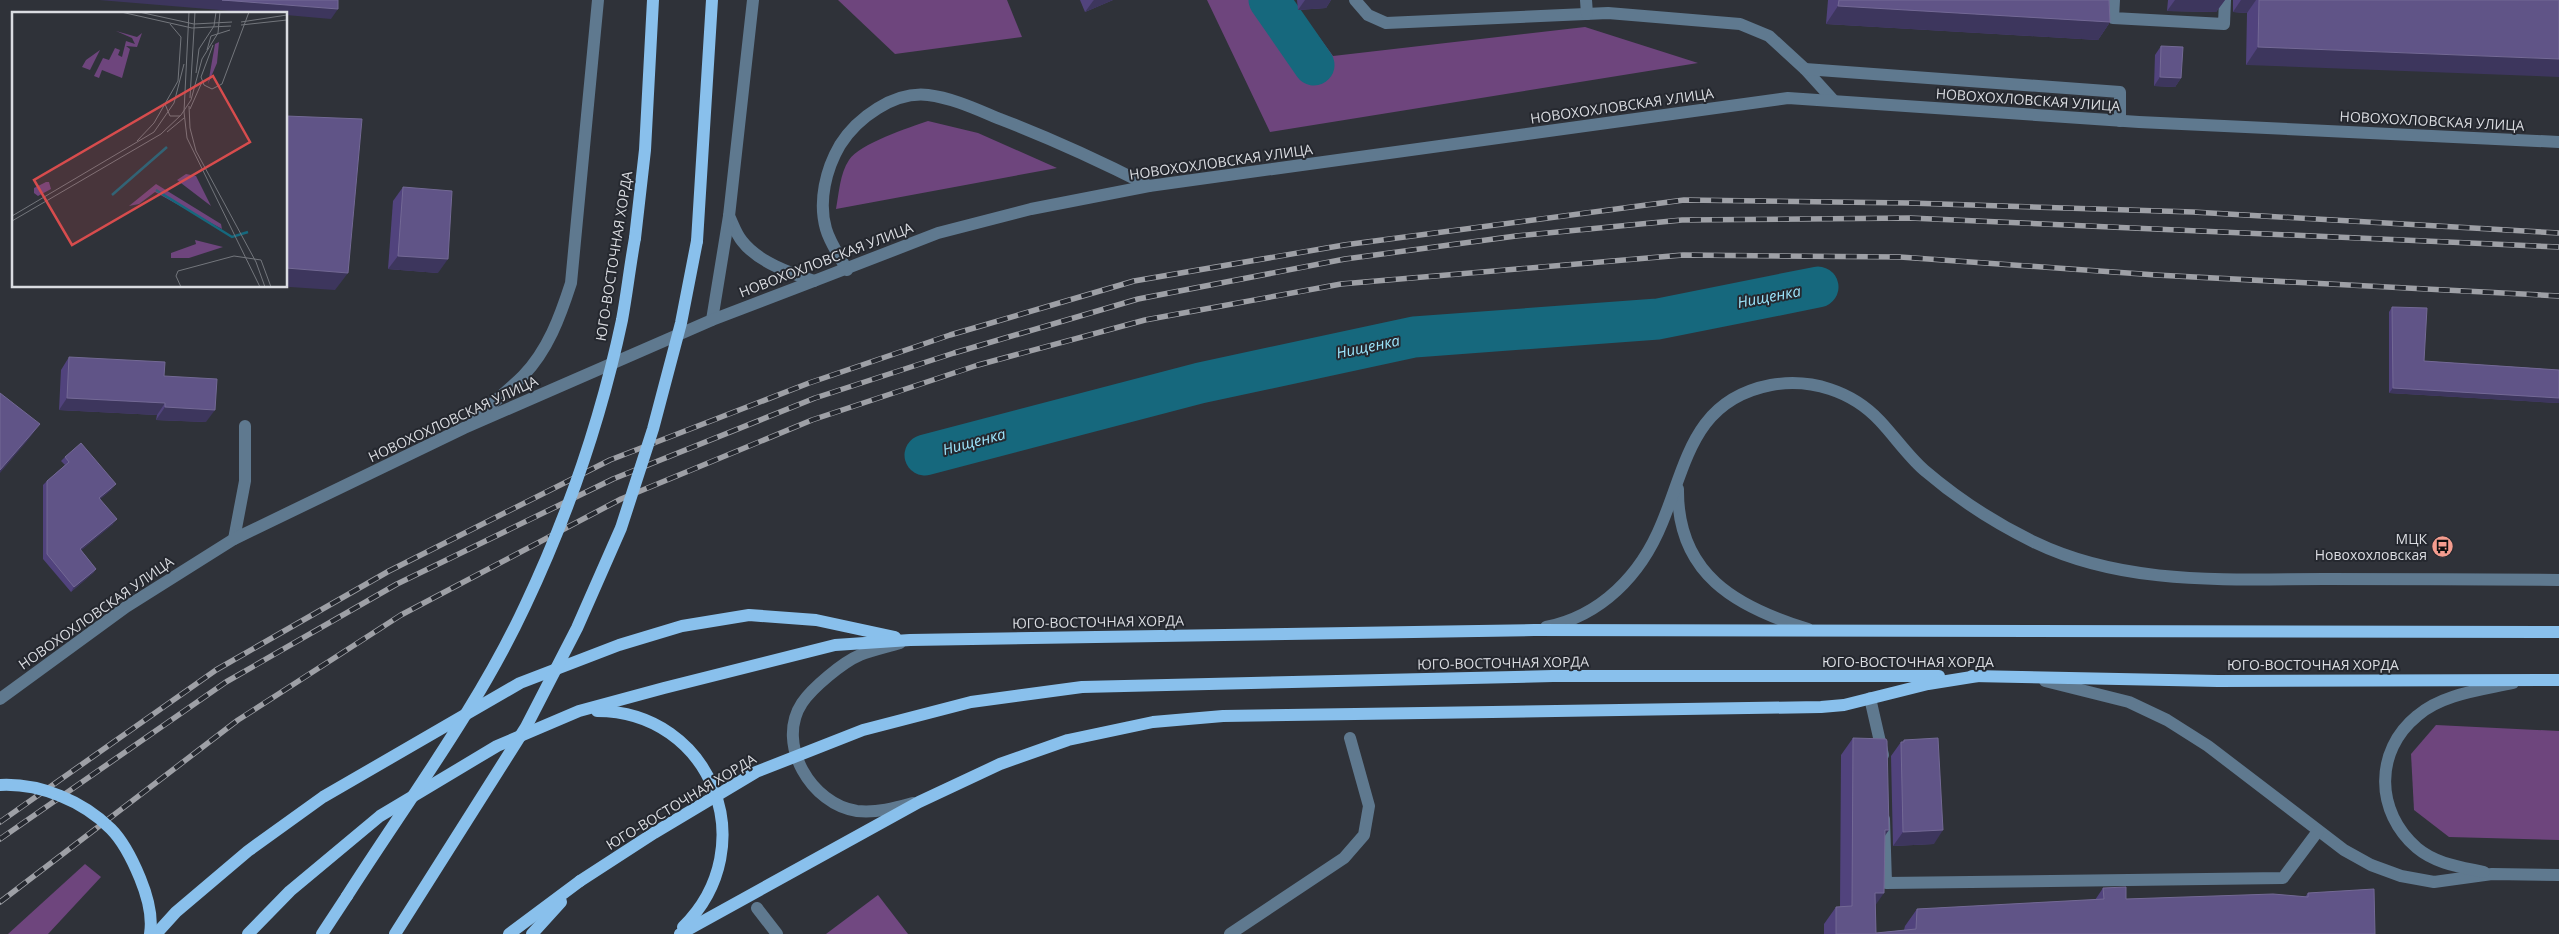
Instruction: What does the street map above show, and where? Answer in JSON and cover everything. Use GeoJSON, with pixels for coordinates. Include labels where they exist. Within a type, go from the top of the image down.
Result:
{"type":"FeatureCollection","features":[{"type":"Feature","properties":{"kind":"main road","name":"ЮГО-ВОСТОЧНАЯ ХОРДА"},"geometry":{"type":"LineString","coordinates":[[322,934],[473,701],[525,608],[565,514],[597,420],[622,320],[635,238],[645,150],[653,0]]}},
{"type":"Feature","properties":{"kind":"main road"},"geometry":{"type":"LineString","coordinates":[[395,934],[526,726],[577,628],[621,528],[653,429],[679,333],[697,241],[712,0]]}},
{"type":"Feature","properties":{"kind":"main road"},"geometry":{"type":"LineString","coordinates":[[156,934],[176,912],[248,851],[323,797],[520,683],[619,645],[682,626],[749,615],[816,620],[910,640]]}},
{"type":"Feature","properties":{"kind":"main road","name":"ЮГО-ВОСТОЧНАЯ ХОРДА"},"geometry":{"type":"LineString","coordinates":[[248,934],[290,891],[380,816],[497,746],[579,711],[835,645],[910,640],[1534,630],[1808,629],[2559,632]]}},
{"type":"Feature","properties":{"kind":"main road","name":"ЮГО-ВОСТОЧНАЯ ХОРДА"},"geometry":{"type":"LineString","coordinates":[[509,934],[580,881],[654,833],[756,772],[863,730],[971,702],[1082,687],[1553,676],[1978,676],[2218,680],[2559,680]]}},
{"type":"Feature","properties":{"kind":"main road"},"geometry":{"type":"LineString","coordinates":[[680,934],[919,802],[1000,764],[1068,740],[1153,722],[1223,716],[1821,707],[1844,705],[1928,684],[1978,676]]}},
{"type":"Feature","properties":{"kind":"main road"},"geometry":{"type":"LineString","coordinates":[[579,711],[614,711],[650,723],[671,734],[692,754],[708,777],[720,804],[724,829],[723,856],[712,887],[698,912],[676,934]]}},
{"type":"Feature","properties":{"kind":"main road"},"geometry":{"type":"LineString","coordinates":[[0,785],[49,791],[82,807],[111,829],[132,858],[147,894],[150,934]]}},
{"type":"Feature","properties":{"kind":"main road"},"geometry":{"type":"LineString","coordinates":[[532,934],[580,881]]}},
{"type":"Feature","properties":{"kind":"street"},"geometry":{"type":"LineString","coordinates":[[464,428],[524,375],[543,351],[558,323],[571,283],[598,0]]}},
{"type":"Feature","properties":{"kind":"street"},"geometry":{"type":"LineString","coordinates":[[712,320],[729,216],[753,0]]}},
{"type":"Feature","properties":{"kind":"street"},"geometry":{"type":"LineString","coordinates":[[1355,0],[1368,14],[1386,22],[1608,12],[1740,24],[1770,36],[1805,69],[1834,102]]}},
{"type":"Feature","properties":{"kind":"street"},"geometry":{"type":"LineString","coordinates":[[1586,0],[1587,14]]}},
{"type":"Feature","properties":{"kind":"street"},"geometry":{"type":"LineString","coordinates":[[2114,0],[2113,18],[2224,24],[2225,0]]}},
{"type":"Feature","properties":{"kind":"street"},"geometry":{"type":"LineString","coordinates":[[1805,69],[2120,92],[2120,121]]}},
{"type":"Feature","properties":{"kind":"street"},"geometry":{"type":"LineString","coordinates":[[847,270],[826,229],[824,187],[830,162],[845,138],[865,116],[893,100],[927,94],[966,105],[1074,148],[1149,186]]}},
{"type":"Feature","properties":{"kind":"street","name":"НОВОХОХЛОВСКАЯ УЛИЦА"},"geometry":{"type":"LineString","coordinates":[[0,699],[126,607],[234,539],[464,428],[712,320],[938,234],[1031,209],[1149,186],[1788,98],[2120,121],[2559,142]]}},
{"type":"Feature","properties":{"kind":"street"},"geometry":{"type":"LineString","coordinates":[[729,216],[742,241],[764,259],[794,274],[814,281]]}},
{"type":"Feature","properties":{"kind":"street"},"geometry":{"type":"LineString","coordinates":[[1534,630],[1567,623],[1589,613],[1625,582],[1643,558],[1662,526],[1682,466],[1700,430],[1729,402],[1766,386],[1786,383],[1806,383],[1845,394],[1878,418],[1921,467],[1970,508],[2036,543],[2086,563],[2146,576],[2210,579],[2559,580]]}},
{"type":"Feature","properties":{"kind":"street"},"geometry":{"type":"LineString","coordinates":[[234,539],[244,481],[245,426]]}},
{"type":"Feature","properties":{"kind":"street"},"geometry":{"type":"LineString","coordinates":[[1682,466],[1678,486],[1678,506],[1687,545],[1697,563],[1710,578],[1737,599],[1773,618],[1808,629]]}},
{"type":"Feature","properties":{"kind":"street"},"geometry":{"type":"LineString","coordinates":[[910,640],[859,656],[812,691],[796,716],[794,738],[796,757],[806,778],[820,792],[838,803],[856,810],[878,811],[919,802]]}},
{"type":"Feature","properties":{"kind":"street"},"geometry":{"type":"LineString","coordinates":[[2031,677],[2129,702],[2166,720],[2208,746],[2344,850],[2371,865],[2401,876],[2434,882],[2492,874],[2559,875]]}},
{"type":"Feature","properties":{"kind":"street"},"geometry":{"type":"LineString","coordinates":[[2492,874],[2439,861],[2418,848],[2400,830],[2390,810],[2384,788],[2385,767],[2393,746],[2403,729],[2417,715],[2453,698],[2524,680]]}},
{"type":"Feature","properties":{"kind":"street"},"geometry":{"type":"LineString","coordinates":[[1870,698],[1884,766]]}},
{"type":"Feature","properties":{"kind":"street"},"geometry":{"type":"LineString","coordinates":[[1230,934],[1344,858],[1364,835],[1369,806],[1350,738]]}},
{"type":"Feature","properties":{"kind":"street"},"geometry":{"type":"LineString","coordinates":[[1884,805],[1886,883],[2282,878],[2318,831]]}},
{"type":"Feature","properties":{"kind":"street"},"geometry":{"type":"LineString","coordinates":[[757,908],[777,934]]}},
{"type":"Feature","properties":{"kind":"shaded area"},"geometry":{"type":"Polygon","coordinates":[[[838,0],[1007,0],[1022,37],[895,54],[838,0]]]}},
{"type":"Feature","properties":{"kind":"shaded area"},"geometry":{"type":"Polygon","coordinates":[[[1207,0],[1292,0],[1333,56],[1585,27],[1698,63],[1270,132],[1207,0]]]}},
{"type":"Feature","properties":{"kind":"shaded area"},"geometry":{"type":"Polygon","coordinates":[[[928,121],[978,133],[1057,168],[836,209],[840,183],[846,165],[855,154],[874,142],[928,121]]]}},
{"type":"Feature","properties":{"kind":"shaded area"},"geometry":{"type":"Polygon","coordinates":[[[2436,725],[2559,731],[2559,840],[2449,837],[2414,810],[2411,754],[2436,725]]]}},
{"type":"Feature","properties":{"kind":"shaded area"},"geometry":{"type":"Polygon","coordinates":[[[85,864],[101,877],[48,934],[8,934],[85,864]]]}},
{"type":"Feature","properties":{"kind":"shaded area"},"geometry":{"type":"Polygon","coordinates":[[[878,895],[908,934],[826,934],[878,895]]]}},
{"type":"Feature","properties":{"kind":"building"},"geometry":{"type":"Polygon","coordinates":[[[222,0],[338,0],[338,9],[222,0]]]}},
{"type":"Feature","properties":{"kind":"building"},"geometry":{"type":"Polygon","coordinates":[[[1839,0],[2109,0],[2110,22],[1838,6],[1839,0]]]}},
{"type":"Feature","properties":{"kind":"building"},"geometry":{"type":"Polygon","coordinates":[[[2259,0],[2559,0],[2559,59],[2258,47],[2259,0]]]}},
{"type":"Feature","properties":{"kind":"building"},"geometry":{"type":"Polygon","coordinates":[[[2161,46],[2183,47],[2181,78],[2160,77],[2161,46]]]}},
{"type":"Feature","properties":{"kind":"building"},"geometry":{"type":"Polygon","coordinates":[[[288,116],[362,119],[348,273],[288,268],[288,116]]]}},
{"type":"Feature","properties":{"kind":"building"},"geometry":{"type":"Polygon","coordinates":[[[403,187],[452,191],[448,259],[398,256],[403,187]]]}},
{"type":"Feature","properties":{"kind":"building"},"geometry":{"type":"Polygon","coordinates":[[[2392,307],[2427,308],[2424,361],[2559,370],[2559,398],[2393,388],[2392,307]]]}},
{"type":"Feature","properties":{"kind":"building"},"geometry":{"type":"Polygon","coordinates":[[[69,357],[165,362],[164,376],[217,379],[215,410],[165,407],[165,403],[67,398],[69,357]]]}},
{"type":"Feature","properties":{"kind":"building"},"geometry":{"type":"Polygon","coordinates":[[[0,393],[40,424],[0,470],[0,393]]]}},
{"type":"Feature","properties":{"kind":"building"},"geometry":{"type":"Polygon","coordinates":[[[81,443],[116,484],[99,498],[117,519],[80,549],[96,569],[74,587],[47,554],[47,481],[69,462],[65,457],[81,443]]]}},
{"type":"Feature","properties":{"kind":"building"},"geometry":{"type":"Polygon","coordinates":[[[1853,738],[1886,739],[1887,741],[1889,830],[1885,830],[1884,893],[1875,893],[1876,933],[1916,929],[1917,909],[2104,899],[2103,888],[2126,887],[2126,899],[2273,894],[2308,897],[2308,893],[2374,889],[2375,934],[1836,934],[1836,907],[1852,906],[1853,738]]]}},
{"type":"Feature","properties":{"kind":"building"},"geometry":{"type":"Polygon","coordinates":[[[1938,738],[1943,830],[1903,832],[1901,742],[1904,742],[1904,740],[1938,738]]]}},
{"type":"Feature","properties":{"kind":"waterway","name":"Нищенка"},"geometry":{"type":"LineString","coordinates":[[1269,0],[1314,65]]}},
{"type":"Feature","properties":{"kind":"waterway","name":"Нищенка"},"geometry":{"type":"LineString","coordinates":[[925,455],[1200,383],[1414,337],[1658,319],[1818,287]]}},
{"type":"Feature","properties":{"kind":"railway"},"geometry":{"type":"LineString","coordinates":[[0,822],[216,670],[389,571],[610,460],[809,383],[950,335],[1134,281],[1344,245],[1684,200],[1909,203],[2193,212],[2559,233]]}},
{"type":"Feature","properties":{"kind":"railway"},"geometry":{"type":"LineString","coordinates":[[0,839],[226,682],[397,584],[613,479],[815,398],[954,353],[1138,299],[1345,259],[1516,236],[1682,220],[1910,218],[2559,247]]}},
{"type":"Feature","properties":{"kind":"railway"},"geometry":{"type":"LineString","coordinates":[[0,902],[238,720],[401,615],[621,499],[812,420],[978,365],[1145,320],[1341,284],[1683,255],[1900,257],[2156,275],[2559,296]]}},
{"type":"Feature","properties":{"kind":"place","name":"МЦК Новохохловская"},"geometry":{"type":"Point","coordinates":[2443,547]}}]}
